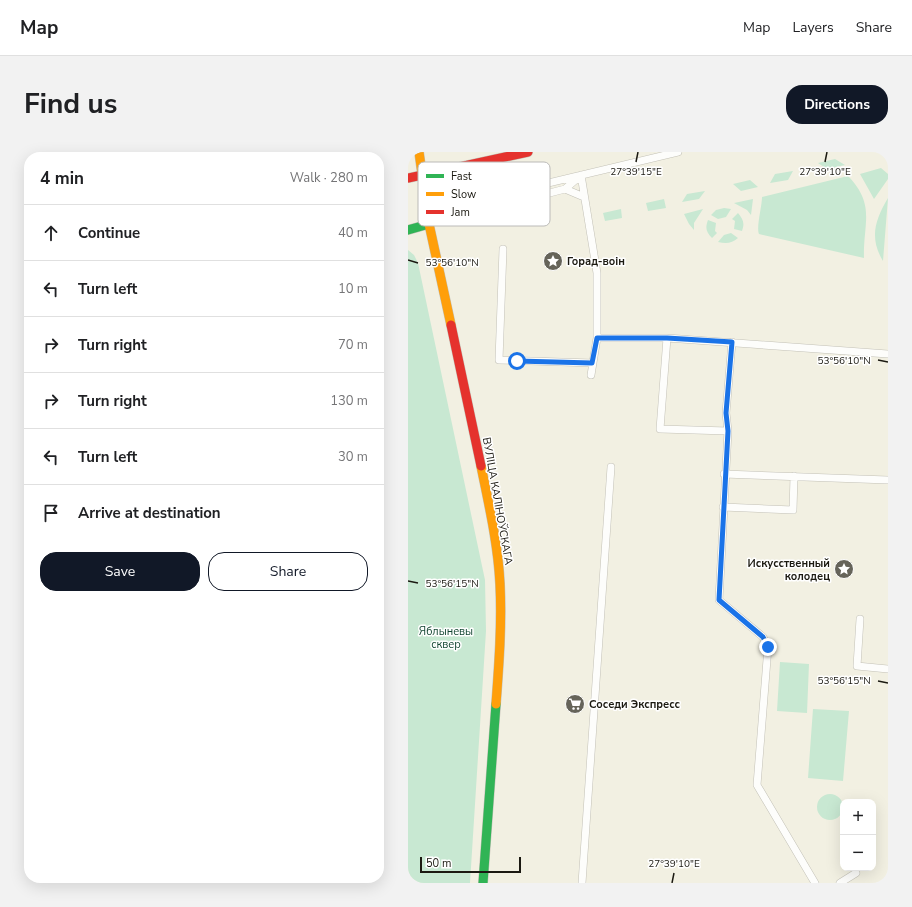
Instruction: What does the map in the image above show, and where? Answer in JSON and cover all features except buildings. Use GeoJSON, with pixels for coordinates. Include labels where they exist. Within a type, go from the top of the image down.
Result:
{"type":"FeatureCollection","features":[{"type":"Feature","properties":{"kind":"main road","name":"ВУЛІЦА КАЛІНОЎСКАГА"},"geometry":{"type":"LineString","coordinates":[[420,152],[421,162]]}},
{"type":"Feature","properties":{"kind":"main road"},"geometry":{"type":"LineString","coordinates":[[480,162],[528,152]]}},
{"type":"Feature","properties":{"kind":"main road","name":"ВУЛІЦА КАЛІНОЎСКАГА"},"geometry":{"type":"LineString","coordinates":[[410,181],[418,199]]}},
{"type":"Feature","properties":{"kind":"main road"},"geometry":{"type":"LineString","coordinates":[[408,230],[422,226]]}},
{"type":"Feature","properties":{"kind":"main road","name":"ВУЛІЦА КАЛІНОЎСКАГА"},"geometry":{"type":"LineString","coordinates":[[429,226],[491,513],[500,584],[501,629],[484,883]]}},
{"type":"Feature","properties":{"kind":"lane"},"geometry":{"type":"LineString","coordinates":[[550,183],[678,152]]}},
{"type":"Feature","properties":{"kind":"lane"},"geometry":{"type":"LineString","coordinates":[[550,193],[565,189],[580,176]]}},
{"type":"Feature","properties":{"kind":"lane"},"geometry":{"type":"LineString","coordinates":[[580,176],[597,273],[597,338],[591,375]]}},
{"type":"Feature","properties":{"kind":"lane"},"geometry":{"type":"LineString","coordinates":[[565,189],[584,197]]}},
{"type":"Feature","properties":{"kind":"lane"},"geometry":{"type":"LineString","coordinates":[[503,249],[499,360],[592,363]]}},
{"type":"Feature","properties":{"kind":"lane"},"geometry":{"type":"LineString","coordinates":[[597,338],[667,338],[888,354]]}},
{"type":"Feature","properties":{"kind":"lane"},"geometry":{"type":"LineString","coordinates":[[667,338],[660,429],[728,431]]}},
{"type":"Feature","properties":{"kind":"lane"},"geometry":{"type":"LineString","coordinates":[[732,342],[726,413],[728,431],[724,474],[719,600],[763,637],[768,647],[757,785],[816,883]]}},
{"type":"Feature","properties":{"kind":"lane"},"geometry":{"type":"LineString","coordinates":[[582,883],[611,467]]}},
{"type":"Feature","properties":{"kind":"lane"},"geometry":{"type":"LineString","coordinates":[[724,474],[888,480]]}},
{"type":"Feature","properties":{"kind":"lane"},"geometry":{"type":"LineString","coordinates":[[723,507],[793,510],[794,476]]}},
{"type":"Feature","properties":{"kind":"lane"},"geometry":{"type":"LineString","coordinates":[[860,618],[857,666],[888,669]]}},
{"type":"Feature","properties":{"kind":"lane"},"geometry":{"type":"LineString","coordinates":[[840,883],[856,873]]}},
{"type":"Feature","properties":{"kind":"green space"},"geometry":{"type":"Polygon","coordinates":[[[835,159],[845,165],[827,169],[818,163],[835,159]]]}},
{"type":"Feature","properties":{"kind":"green space"},"geometry":{"type":"Polygon","coordinates":[[[881,168],[888,174],[888,179],[874,199],[860,174],[881,168]]]}},
{"type":"Feature","properties":{"kind":"green space"},"geometry":{"type":"Polygon","coordinates":[[[793,171],[788,180],[770,183],[775,174],[793,171]]]}},
{"type":"Feature","properties":{"kind":"green space"},"geometry":{"type":"Polygon","coordinates":[[[848,176],[857,186],[865,205],[866,224],[864,258],[759,234],[758,227],[762,197],[848,176]]]}},
{"type":"Feature","properties":{"kind":"green space"},"geometry":{"type":"Polygon","coordinates":[[[750,180],[758,187],[741,191],[733,184],[750,180]]]}},
{"type":"Feature","properties":{"kind":"green space"},"geometry":{"type":"Polygon","coordinates":[[[705,191],[699,199],[682,202],[687,194],[705,191]]]}},
{"type":"Feature","properties":{"kind":"green space"},"geometry":{"type":"Polygon","coordinates":[[[888,198],[883,261],[876,245],[875,229],[888,198]]]}},
{"type":"Feature","properties":{"kind":"green space"},"geometry":{"type":"Polygon","coordinates":[[[664,199],[666,208],[648,211],[646,203],[664,199]]]}},
{"type":"Feature","properties":{"kind":"green space"},"geometry":{"type":"Polygon","coordinates":[[[753,199],[751,215],[747,210],[734,203],[753,199]]]}},
{"type":"Feature","properties":{"kind":"green space"},"geometry":{"type":"Polygon","coordinates":[[[724,208],[731,209],[726,217],[718,219],[711,215],[716,210],[724,208]]]}},
{"type":"Feature","properties":{"kind":"green space"},"geometry":{"type":"Polygon","coordinates":[[[621,209],[622,218],[605,221],[603,213],[621,209]]]}},
{"type":"Feature","properties":{"kind":"green space"},"geometry":{"type":"Polygon","coordinates":[[[703,209],[694,223],[694,230],[684,214],[703,209]]]}},
{"type":"Feature","properties":{"kind":"green space"},"geometry":{"type":"Polygon","coordinates":[[[738,213],[743,221],[742,231],[734,229],[735,221],[732,219],[738,213]]]}},
{"type":"Feature","properties":{"kind":"green space"},"geometry":{"type":"Polygon","coordinates":[[[708,220],[716,223],[715,231],[717,233],[712,238],[708,234],[707,230],[708,220]]]}},
{"type":"Feature","properties":{"kind":"green space"},"geometry":{"type":"Polygon","coordinates":[[[731,233],[738,238],[729,243],[718,242],[724,235],[731,233]]]}},
{"type":"Feature","properties":{"kind":"green space","name":"Яблыневы сквер"},"geometry":{"type":"Polygon","coordinates":[[[408,250],[414,255],[418,263],[485,580],[486,631],[470,883],[408,883],[408,250]]]}},
{"type":"Feature","properties":{"kind":"green space"},"geometry":{"type":"Polygon","coordinates":[[[780,662],[809,664],[807,713],[777,711],[780,662]]]}},
{"type":"Feature","properties":{"kind":"green space"},"geometry":{"type":"Polygon","coordinates":[[[813,709],[849,711],[843,781],[808,778],[813,709]]]}},
{"type":"Feature","properties":{"kind":"green space"},"geometry":{"type":"Polygon","coordinates":[[[830,794],[839,798],[839,816],[830,820],[821,816],[817,807],[821,798],[830,794]]]}},
{"type":"Feature","properties":{"kind":"traffic: fast"},"geometry":{"type":"LineString","coordinates":[[408,230],[422,226]]}},
{"type":"Feature","properties":{"kind":"traffic: fast"},"geometry":{"type":"LineString","coordinates":[[483,883],[496,704]]}},
{"type":"Feature","properties":{"kind":"traffic: slow"},"geometry":{"type":"LineString","coordinates":[[419,152],[420,162]]}},
{"type":"Feature","properties":{"kind":"traffic: slow"},"geometry":{"type":"LineString","coordinates":[[429,226],[451,325]]}},
{"type":"Feature","properties":{"kind":"traffic: slow"},"geometry":{"type":"LineString","coordinates":[[481,466],[495,539],[501,599],[496,704]]}},
{"type":"Feature","properties":{"kind":"traffic: jam"},"geometry":{"type":"LineString","coordinates":[[482,162],[528,152]]}},
{"type":"Feature","properties":{"kind":"traffic: jam"},"geometry":{"type":"LineString","coordinates":[[408,178],[418,176]]}},
{"type":"Feature","properties":{"kind":"traffic: jam"},"geometry":{"type":"LineString","coordinates":[[451,325],[481,466]]}},
{"type":"Feature","properties":{"kind":"place","name":"Горад-воін"},"geometry":{"type":"Point","coordinates":[553,261]}},
{"type":"Feature","properties":{"kind":"place","name":"Искусственный колодец"},"geometry":{"type":"Point","coordinates":[844,569]}},
{"type":"Feature","properties":{"kind":"place","name":"Соседи Экспресс"},"geometry":{"type":"Point","coordinates":[575,704]}},
{"type":"Feature","properties":{"kind":"route"},"geometry":{"type":"LineString","coordinates":[[517,361],[592,363],[597,338],[667,338],[732,342],[726,413],[728,431],[724,474],[719,600],[726,608],[752,626],[763,637],[768,647]]}}]}
